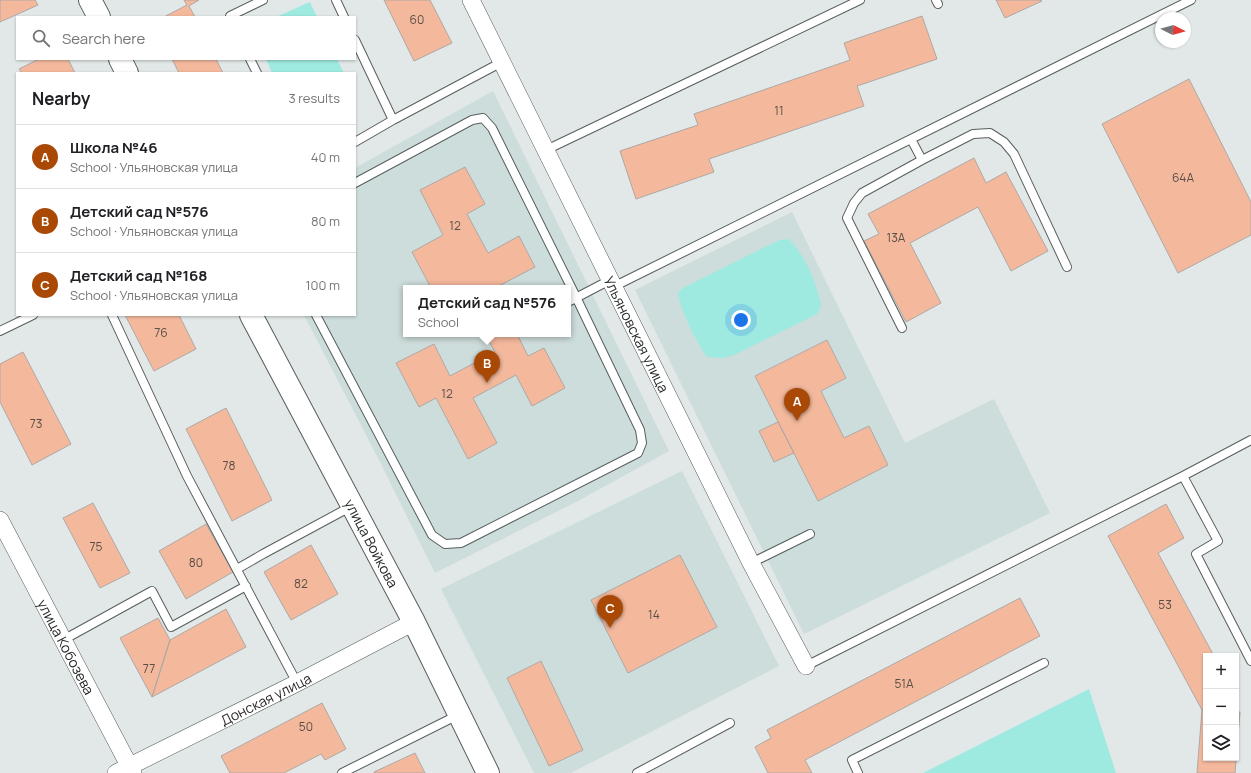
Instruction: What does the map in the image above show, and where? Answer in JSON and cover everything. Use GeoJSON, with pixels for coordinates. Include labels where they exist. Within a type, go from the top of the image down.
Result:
{"type":"FeatureCollection","features":[{"type":"Feature","properties":{"kind":"street"},"geometry":{"type":"LineString","coordinates":[[90,0],[98,16]]}},
{"type":"Feature","properties":{"kind":"street","name":"Ульяновская улица"},"geometry":{"type":"LineString","coordinates":[[471,0],[751,563],[806,666]]}},
{"type":"Feature","properties":{"kind":"street"},"geometry":{"type":"LineString","coordinates":[[120,60],[126,72]]}},
{"type":"Feature","properties":{"kind":"street","name":"улица Войкова"},"geometry":{"type":"LineString","coordinates":[[252,316],[414,622],[488,773]]}},
{"type":"Feature","properties":{"kind":"street","name":"улица Кобозева"},"geometry":{"type":"LineString","coordinates":[[0,520],[63,640],[126,771]]}},
{"type":"Feature","properties":{"kind":"street","name":"Донская улица"},"geometry":{"type":"LineString","coordinates":[[126,771],[414,622]]}},
{"type":"Feature","properties":{"kind":"lane"},"geometry":{"type":"LineString","coordinates":[[230,16],[263,0]]}},
{"type":"Feature","properties":{"kind":"lane"},"geometry":{"type":"LineString","coordinates":[[336,0],[344,16]]}},
{"type":"Feature","properties":{"kind":"lane"},"geometry":{"type":"LineString","coordinates":[[546,150],[860,0]]}},
{"type":"Feature","properties":{"kind":"lane"},"geometry":{"type":"LineString","coordinates":[[571,300],[612,284],[911,139],[1191,0]]}},
{"type":"Feature","properties":{"kind":"lane"},"geometry":{"type":"LineString","coordinates":[[356,42],[393,120]]}},
{"type":"Feature","properties":{"kind":"lane"},"geometry":{"type":"LineString","coordinates":[[250,60],[256,72]]}},
{"type":"Feature","properties":{"kind":"lane"},"geometry":{"type":"LineString","coordinates":[[356,141],[502,62]]}},
{"type":"Feature","properties":{"kind":"lane"},"geometry":{"type":"LineString","coordinates":[[356,182],[472,120],[483,118],[492,128],[570,285]]}},
{"type":"Feature","properties":{"kind":"lane"},"geometry":{"type":"LineString","coordinates":[[902,328],[847,218],[854,203],[862,193],[973,134],[990,133],[1004,142],[1014,154],[1067,267]]}},
{"type":"Feature","properties":{"kind":"lane"},"geometry":{"type":"LineString","coordinates":[[911,139],[922,160]]}},
{"type":"Feature","properties":{"kind":"lane"},"geometry":{"type":"LineString","coordinates":[[317,316],[432,535],[445,544],[461,543],[638,453],[642,442],[640,430],[571,287]]}},
{"type":"Feature","properties":{"kind":"lane"},"geometry":{"type":"LineString","coordinates":[[0,331],[31,316]]}},
{"type":"Feature","properties":{"kind":"lane"},"geometry":{"type":"LineString","coordinates":[[112,316],[187,476],[297,683]]}},
{"type":"Feature","properties":{"kind":"lane"},"geometry":{"type":"LineString","coordinates":[[806,666],[1184,476],[1251,440]]}},
{"type":"Feature","properties":{"kind":"lane"},"geometry":{"type":"LineString","coordinates":[[1184,476],[1218,541],[1196,554],[1251,661]]}},
{"type":"Feature","properties":{"kind":"lane"},"geometry":{"type":"LineString","coordinates":[[237,569],[353,506]]}},
{"type":"Feature","properties":{"kind":"lane"},"geometry":{"type":"LineString","coordinates":[[751,563],[810,534]]}},
{"type":"Feature","properties":{"kind":"lane"},"geometry":{"type":"LineString","coordinates":[[63,640],[152,591],[171,627],[246,586]]}},
{"type":"Feature","properties":{"kind":"lane"},"geometry":{"type":"LineString","coordinates":[[858,773],[852,760],[1044,663]]}},
{"type":"Feature","properties":{"kind":"lane"},"geometry":{"type":"LineString","coordinates":[[342,773],[459,714]]}},
{"type":"Feature","properties":{"kind":"lane"},"geometry":{"type":"LineString","coordinates":[[637,773],[730,723]]}},
{"type":"Feature","properties":{"kind":"shaded area"},"geometry":{"type":"Polygon","coordinates":[[[310,2],[317,16],[278,16],[310,2]]]}},
{"type":"Feature","properties":{"kind":"shaded area"},"geometry":{"type":"Polygon","coordinates":[[[266,60],[338,60],[344,72],[272,72],[266,60]]]}},
{"type":"Feature","properties":{"kind":"shaded area"},"geometry":{"type":"Polygon","coordinates":[[[493,91],[669,451],[576,502],[435,573],[379,460],[305,316],[356,316],[356,167],[493,91]]]}},
{"type":"Feature","properties":{"kind":"shaded area"},"geometry":{"type":"Polygon","coordinates":[[[792,212],[905,443],[994,399],[1050,513],[804,634],[635,290],[792,212]]]}},
{"type":"Feature","properties":{"kind":"shaded area"},"geometry":{"type":"Polygon","coordinates":[[[788,239],[805,261],[817,289],[821,306],[817,314],[734,355],[723,358],[707,357],[690,326],[679,300],[678,293],[683,288],[767,246],[780,240],[788,239]]]}},
{"type":"Feature","properties":{"kind":"shaded area"},"geometry":{"type":"Polygon","coordinates":[[[682,471],[779,666],[571,773],[534,773],[441,589],[682,471]]]}},
{"type":"Feature","properties":{"kind":"shaded area"},"geometry":{"type":"Polygon","coordinates":[[[1089,689],[1116,773],[923,773],[1089,689]]]}},
{"type":"Feature","properties":{"kind":"building"},"geometry":{"type":"Polygon","coordinates":[[[0,0],[35,0],[38,5],[0,22],[0,0]]]}},
{"type":"Feature","properties":{"kind":"building"},"geometry":{"type":"Polygon","coordinates":[[[184,0],[199,0],[189,6],[194,16],[166,16],[187,5],[184,0]]]}},
{"type":"Feature","properties":{"kind":"building"},"geometry":{"type":"Polygon","coordinates":[[[384,0],[430,0],[452,43],[414,61],[384,0]]]}},
{"type":"Feature","properties":{"kind":"building"},"geometry":{"type":"Polygon","coordinates":[[[996,0],[1041,0],[1042,1],[1005,18],[996,0]]]}},
{"type":"Feature","properties":{"kind":"building"},"geometry":{"type":"Polygon","coordinates":[[[922,16],[937,59],[857,86],[864,106],[709,159],[714,172],[636,199],[620,151],[698,125],[694,114],[850,60],[844,43],[922,16]]]}},
{"type":"Feature","properties":{"kind":"building"},"geometry":{"type":"Polygon","coordinates":[[[37,60],[68,60],[74,72],[21,72],[19,69],[37,60]]]}},
{"type":"Feature","properties":{"kind":"building"},"geometry":{"type":"Polygon","coordinates":[[[172,60],[216,60],[222,72],[178,72],[172,60]]]}},
{"type":"Feature","properties":{"kind":"building"},"geometry":{"type":"Polygon","coordinates":[[[1189,79],[1251,202],[1251,235],[1178,273],[1102,124],[1189,79]]]}},
{"type":"Feature","properties":{"kind":"building"},"geometry":{"type":"Polygon","coordinates":[[[974,158],[986,183],[1006,172],[1048,251],[1011,271],[978,207],[910,243],[941,303],[906,322],[864,241],[879,234],[868,214],[974,158]]]}},
{"type":"Feature","properties":{"kind":"building"},"geometry":{"type":"Polygon","coordinates":[[[465,167],[485,204],[467,214],[488,253],[519,236],[535,267],[501,285],[429,285],[412,252],[443,235],[420,190],[465,167]]]}},
{"type":"Feature","properties":{"kind":"building"},"geometry":{"type":"Polygon","coordinates":[[[126,316],[180,316],[196,349],[154,371],[126,316]]]}},
{"type":"Feature","properties":{"kind":"building"},"geometry":{"type":"Polygon","coordinates":[[[487,337],[518,337],[528,356],[544,348],[565,388],[532,406],[516,375],[473,398],[497,443],[468,459],[436,398],[419,407],[396,363],[434,344],[450,376],[495,352],[487,337]]]}},
{"type":"Feature","properties":{"kind":"building"},"geometry":{"type":"Polygon","coordinates":[[[827,340],[846,378],[821,391],[844,438],[869,426],[888,465],[818,501],[755,376],[827,340]]]}},
{"type":"Feature","properties":{"kind":"building"},"geometry":{"type":"Polygon","coordinates":[[[23,352],[71,444],[32,465],[0,402],[0,364],[23,352]]]}},
{"type":"Feature","properties":{"kind":"building"},"geometry":{"type":"Polygon","coordinates":[[[226,408],[272,500],[232,521],[186,429],[226,408]]]}},
{"type":"Feature","properties":{"kind":"building"},"geometry":{"type":"Polygon","coordinates":[[[778,422],[794,453],[774,462],[759,431],[778,422]]]}},
{"type":"Feature","properties":{"kind":"building"},"geometry":{"type":"Polygon","coordinates":[[[93,503],[130,573],[100,588],[63,518],[93,503]]]}},
{"type":"Feature","properties":{"kind":"building"},"geometry":{"type":"Polygon","coordinates":[[[1166,504],[1184,538],[1158,553],[1212,653],[1203,653],[1202,710],[1108,536],[1166,504]]]}},
{"type":"Feature","properties":{"kind":"building"},"geometry":{"type":"Polygon","coordinates":[[[206,524],[233,572],[186,599],[159,551],[206,524]]]}},
{"type":"Feature","properties":{"kind":"building"},"geometry":{"type":"Polygon","coordinates":[[[311,545],[338,594],[291,620],[264,572],[311,545]]]}},
{"type":"Feature","properties":{"kind":"building"},"geometry":{"type":"Polygon","coordinates":[[[680,555],[717,627],[628,673],[591,600],[680,555]]]}},
{"type":"Feature","properties":{"kind":"building"},"geometry":{"type":"Polygon","coordinates":[[[1020,598],[1040,636],[805,760],[812,773],[768,773],[755,747],[771,738],[767,730],[1020,598]]]}},
{"type":"Feature","properties":{"kind":"building"},"geometry":{"type":"Polygon","coordinates":[[[226,609],[246,647],[152,697],[170,640],[226,609]]]}},
{"type":"Feature","properties":{"kind":"building"},"geometry":{"type":"Polygon","coordinates":[[[158,618],[170,640],[152,697],[120,638],[158,618]]]}},
{"type":"Feature","properties":{"kind":"building"},"geometry":{"type":"Polygon","coordinates":[[[541,661],[583,750],[549,766],[507,678],[541,661]]]}},
{"type":"Feature","properties":{"kind":"building"},"geometry":{"type":"Polygon","coordinates":[[[322,703],[346,749],[325,760],[321,754],[284,773],[230,773],[221,756],[322,703]]]}},
{"type":"Feature","properties":{"kind":"building"},"geometry":{"type":"Polygon","coordinates":[[[1203,710],[1203,761],[1236,761],[1235,773],[1197,773],[1203,710]]]}},
{"type":"Feature","properties":{"kind":"building"},"geometry":{"type":"Polygon","coordinates":[[[415,753],[425,773],[374,773],[374,772],[415,753]]]}},
{"type":"Feature","properties":{"kind":"place","name":"Детский сад №576"},"geometry":{"type":"Point","coordinates":[487,383]}},
{"type":"Feature","properties":{"kind":"place","name":"Школа №46"},"geometry":{"type":"Point","coordinates":[797,421]}},
{"type":"Feature","properties":{"kind":"place","name":"Детский сад №168"},"geometry":{"type":"Point","coordinates":[610,628]}}]}
